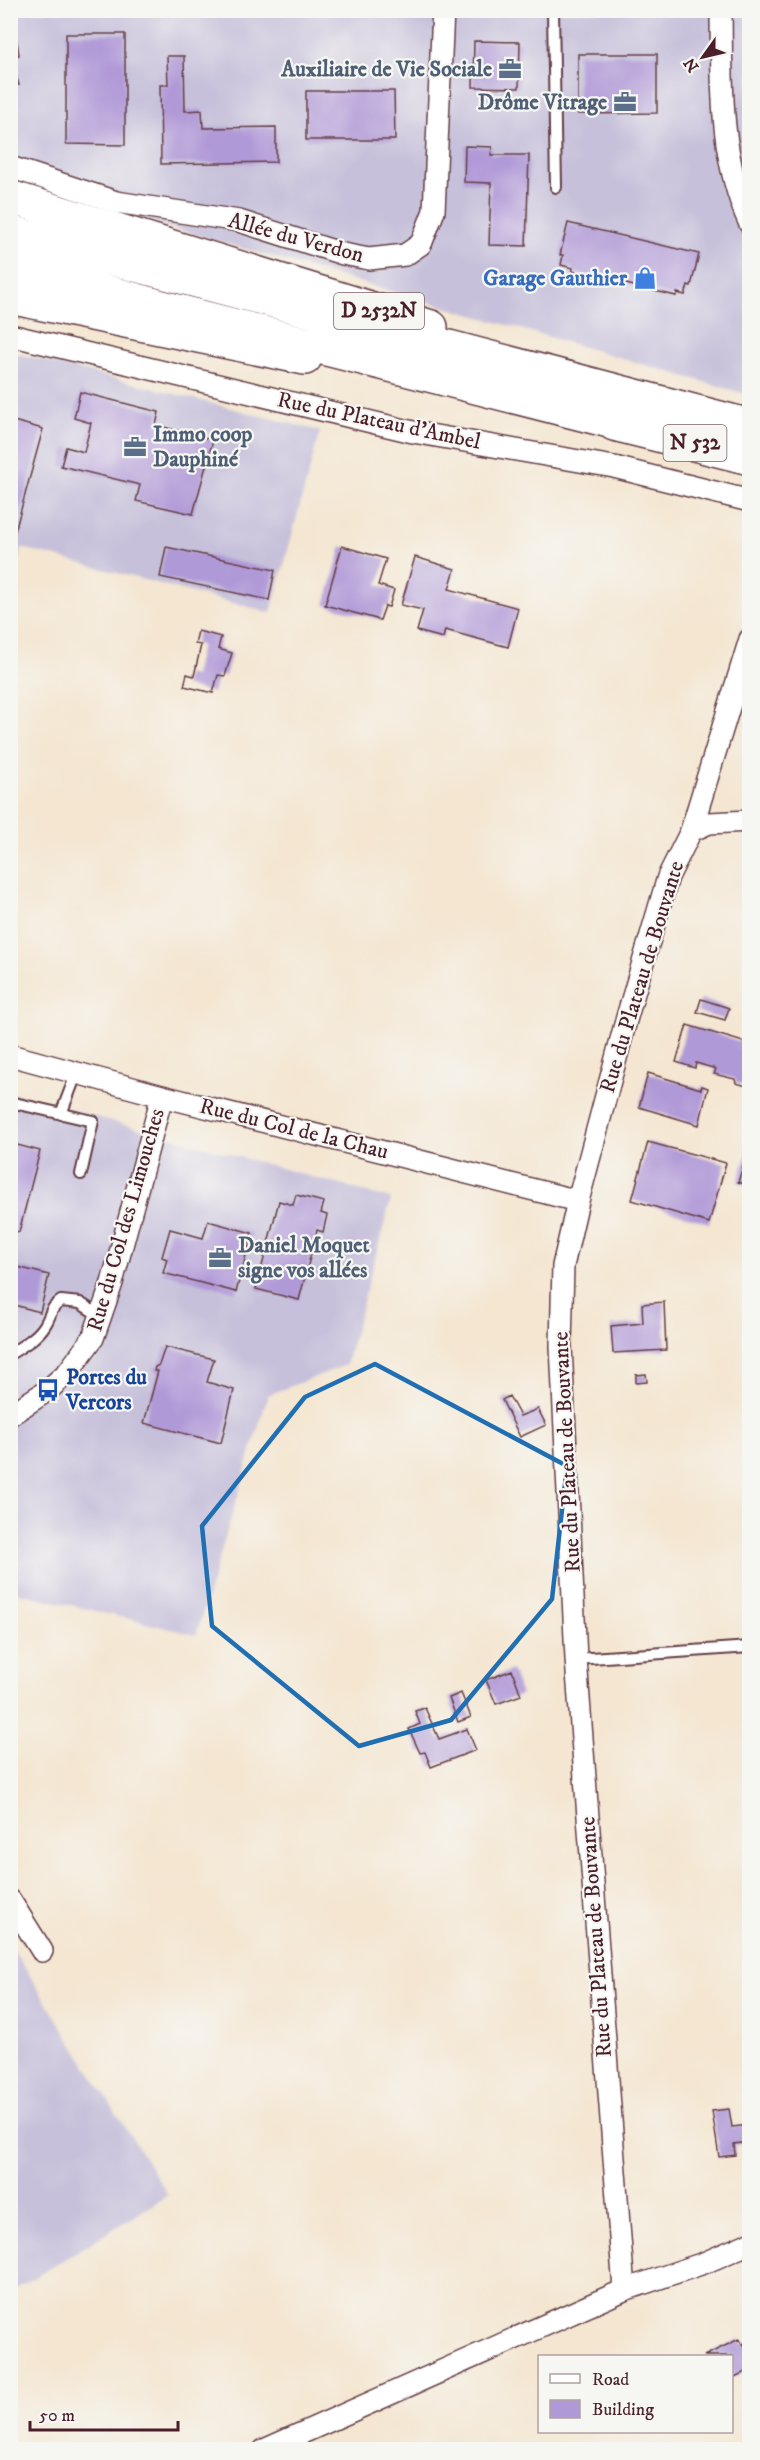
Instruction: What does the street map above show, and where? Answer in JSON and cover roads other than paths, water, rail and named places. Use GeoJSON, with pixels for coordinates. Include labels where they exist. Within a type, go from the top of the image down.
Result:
{"type":"FeatureCollection","features":[{"type":"Feature","properties":{"kind":"highway","name":"D 2532N"},"geometry":{"type":"LineString","coordinates":[[10,197],[750,424]]}},
{"type":"Feature","properties":{"kind":"highway"},"geometry":{"type":"LineString","coordinates":[[10,232],[750,424]]}},
{"type":"Feature","properties":{"kind":"highway"},"geometry":{"type":"LineString","coordinates":[[10,265],[173,310],[641,429]]}},
{"type":"Feature","properties":{"kind":"highway"},"geometry":{"type":"LineString","coordinates":[[10,297],[641,429]]}},
{"type":"Feature","properties":{"kind":"highway","name":"N 532"},"geometry":{"type":"LineString","coordinates":[[641,429],[750,458]]}},
{"type":"Feature","properties":{"kind":"street","name":"Allée du Verdon"},"geometry":{"type":"LineString","coordinates":[[10,167],[116,202],[239,221],[351,256],[369,259],[405,255],[421,244],[434,211],[443,10]]}},
{"type":"Feature","properties":{"kind":"street"},"geometry":{"type":"LineString","coordinates":[[721,10],[722,107],[734,176],[750,224]]}},
{"type":"Feature","properties":{"kind":"street","name":"Rue du Plateau d'Ambel"},"geometry":{"type":"LineString","coordinates":[[10,335],[413,432],[614,467],[750,501]]}},
{"type":"Feature","properties":{"kind":"street","name":"Rue du Plateau de Bouvante"},"geometry":{"type":"LineString","coordinates":[[624,2290],[576,1659],[561,1346],[563,1266],[627,1017],[668,877],[691,831],[750,639]]}},
{"type":"Feature","properties":{"kind":"street"},"geometry":{"type":"LineString","coordinates":[[691,831],[709,823],[750,821]]}},
{"type":"Feature","properties":{"kind":"street","name":"Rue du Col de la Chau"},"geometry":{"type":"LineString","coordinates":[[10,1055],[162,1096],[578,1201]]}},
{"type":"Feature","properties":{"kind":"street","name":"Rue du Col des Limouches"},"geometry":{"type":"LineString","coordinates":[[10,1415],[48,1390],[68,1372],[93,1338],[102,1317],[162,1096]]}},
{"type":"Feature","properties":{"kind":"street"},"geometry":{"type":"LineString","coordinates":[[10,1900],[42,1951]]}},
{"type":"Feature","properties":{"kind":"street"},"geometry":{"type":"LineString","coordinates":[[264,2450],[624,2290],[704,2263],[750,2243]]}},
{"type":"Feature","properties":{"kind":"lane"},"geometry":{"type":"LineString","coordinates":[[553,10],[556,187]]}},
{"type":"Feature","properties":{"kind":"lane"},"geometry":{"type":"LineString","coordinates":[[61,1114],[77,1072]]}},
{"type":"Feature","properties":{"kind":"lane"},"geometry":{"type":"LineString","coordinates":[[10,1102],[93,1121],[81,1174]]}},
{"type":"Feature","properties":{"kind":"lane"},"geometry":{"type":"LineString","coordinates":[[10,1354],[31,1340],[45,1325],[52,1307],[61,1301],[80,1304],[102,1317]]}},
{"type":"Feature","properties":{"kind":"lane"},"geometry":{"type":"LineString","coordinates":[[576,1659],[750,1647]]}},
{"type":"Feature","properties":{"kind":"place","name":"Auxiliaire de Vie Sociale"},"geometry":{"type":"Point","coordinates":[510,69]}},
{"type":"Feature","properties":{"kind":"place","name":"Drôme Vitrage"},"geometry":{"type":"Point","coordinates":[625,102]}},
{"type":"Feature","properties":{"kind":"place","name":"Garage Gauthier"},"geometry":{"type":"Point","coordinates":[645,278]}},
{"type":"Feature","properties":{"kind":"place","name":"Immo coop Dauphiné"},"geometry":{"type":"Point","coordinates":[135,447]}},
{"type":"Feature","properties":{"kind":"place","name":"Daniel Moquet signe vos allées"},"geometry":{"type":"Point","coordinates":[220,1258]}},
{"type":"Feature","properties":{"kind":"place","name":"Portes du Vercors"},"geometry":{"type":"Point","coordinates":[48,1390]}}]}
